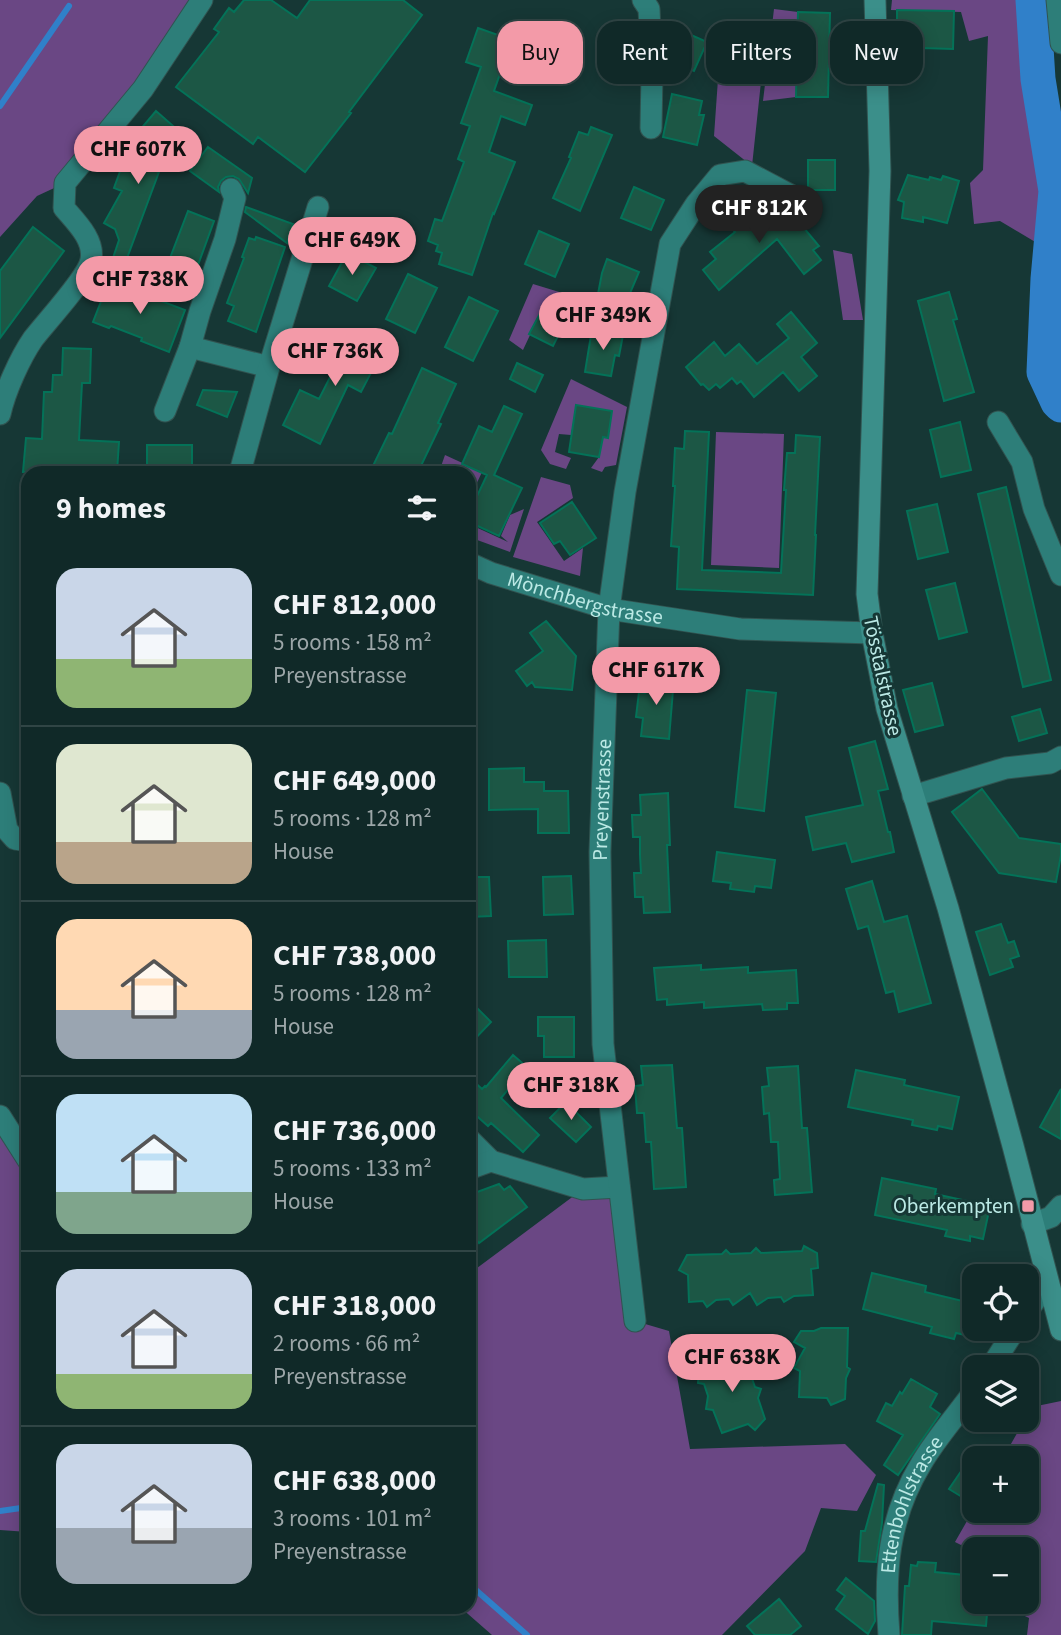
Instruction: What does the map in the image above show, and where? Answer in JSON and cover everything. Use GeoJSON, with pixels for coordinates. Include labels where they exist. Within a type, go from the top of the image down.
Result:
{"type":"FeatureCollection","features":[{"type":"Feature","properties":{"kind":"main road","name":"Tösstalstrasse"},"geometry":{"type":"LineString","coordinates":[[875,0],[880,171],[867,594],[872,633],[887,709],[947,908],[1061,1330]]}},
{"type":"Feature","properties":{"kind":"street"},"geometry":{"type":"LineString","coordinates":[[0,414],[4,395],[31,342],[85,274],[91,260],[90,244],[64,208],[65,183],[143,89],[202,0]]}},
{"type":"Feature","properties":{"kind":"street"},"geometry":{"type":"LineString","coordinates":[[1057,0],[1061,43]]}},
{"type":"Feature","properties":{"kind":"street"},"geometry":{"type":"LineString","coordinates":[[649,3],[651,128]]}},
{"type":"Feature","properties":{"kind":"street","name":"Preyenstrasse"},"geometry":{"type":"LineString","coordinates":[[635,1321],[603,1044],[600,852],[609,609],[625,492],[670,244],[696,204],[720,175],[745,171],[798,199]]}},
{"type":"Feature","properties":{"kind":"street"},"geometry":{"type":"LineString","coordinates":[[165,411],[190,346],[225,239],[235,198],[231,189]]}},
{"type":"Feature","properties":{"kind":"street"},"geometry":{"type":"LineString","coordinates":[[244,466],[269,367],[318,207]]}},
{"type":"Feature","properties":{"kind":"street"},"geometry":{"type":"LineString","coordinates":[[190,346],[269,367]]}},
{"type":"Feature","properties":{"kind":"street"},"geometry":{"type":"LineString","coordinates":[[998,422],[1022,463],[1034,509],[1061,575]]}},
{"type":"Feature","properties":{"kind":"street","name":"Mönchbergstrasse"},"geometry":{"type":"LineString","coordinates":[[476,567],[609,609],[740,629],[872,633]]}},
{"type":"Feature","properties":{"kind":"street"},"geometry":{"type":"LineString","coordinates":[[913,796],[1006,768],[1050,762],[1061,757]]}},
{"type":"Feature","properties":{"kind":"street"},"geometry":{"type":"LineString","coordinates":[[0,793],[7,830],[15,839],[21,840]]}},
{"type":"Feature","properties":{"kind":"street"},"geometry":{"type":"LineString","coordinates":[[0,1116],[21,1149]]}},
{"type":"Feature","properties":{"kind":"street"},"geometry":{"type":"LineString","coordinates":[[476,1146],[491,1161],[583,1189],[619,1187]]}},
{"type":"Feature","properties":{"kind":"street"},"geometry":{"type":"LineString","coordinates":[[476,1166],[491,1161]]}},
{"type":"Feature","properties":{"kind":"street"},"geometry":{"type":"LineString","coordinates":[[1032,1224],[1051,1217],[1061,1206]]}},
{"type":"Feature","properties":{"kind":"street"},"geometry":{"type":"LineString","coordinates":[[1039,1297],[1050,1289]]}},
{"type":"Feature","properties":{"kind":"street","name":"Ettenbohlstrasse"},"geometry":{"type":"LineString","coordinates":[[889,1635],[887,1573],[894,1526],[905,1494],[922,1463],[962,1408]]}},
{"type":"Feature","properties":{"kind":"shaded area"},"geometry":{"type":"Polygon","coordinates":[[[0,0],[202,0],[65,183],[37,196],[0,237],[0,0]]]}},
{"type":"Feature","properties":{"kind":"shaded area"},"geometry":{"type":"Polygon","coordinates":[[[892,0],[1045,0],[1061,137],[1061,207],[1049,210],[1042,246],[1000,221],[974,224],[970,183],[983,170],[988,36],[969,41],[961,12],[891,10],[892,0]]]}},
{"type":"Feature","properties":{"kind":"shaded area"},"geometry":{"type":"Polygon","coordinates":[[[774,9],[798,12],[798,21],[773,21],[774,9]]]}},
{"type":"Feature","properties":{"kind":"shaded area"},"geometry":{"type":"Polygon","coordinates":[[[718,84],[761,84],[752,166],[714,136],[718,84]]]}},
{"type":"Feature","properties":{"kind":"shaded area"},"geometry":{"type":"Polygon","coordinates":[[[765,84],[796,84],[796,97],[763,101],[765,84]]]}},
{"type":"Feature","properties":{"kind":"shaded area"},"geometry":{"type":"Polygon","coordinates":[[[833,250],[852,254],[863,320],[843,320],[833,250]]]}},
{"type":"Feature","properties":{"kind":"shaded area"},"geometry":{"type":"Polygon","coordinates":[[[533,284],[592,302],[580,325],[545,303],[523,350],[509,340],[533,284]]]}},
{"type":"Feature","properties":{"kind":"shaded area"},"geometry":{"type":"Polygon","coordinates":[[[571,379],[627,407],[616,465],[605,467],[602,472],[591,468],[599,457],[603,437],[608,438],[611,411],[576,405],[571,435],[559,434],[555,452],[571,458],[566,469],[550,464],[541,450],[571,379]]]}},
{"type":"Feature","properties":{"kind":"shaded area"},"geometry":{"type":"Polygon","coordinates":[[[716,432],[784,434],[779,568],[711,565],[716,432]]]}},
{"type":"Feature","properties":{"kind":"shaded area"},"geometry":{"type":"Polygon","coordinates":[[[445,455],[469,466],[441,466],[445,455]]]}},
{"type":"Feature","properties":{"kind":"shaded area"},"geometry":{"type":"Polygon","coordinates":[[[476,469],[482,472],[476,485],[476,469]]]}},
{"type":"Feature","properties":{"kind":"shaded area"},"geometry":{"type":"Polygon","coordinates":[[[541,477],[570,485],[573,498],[537,522],[564,561],[583,548],[580,576],[513,557],[541,477]]]}},
{"type":"Feature","properties":{"kind":"shaded area"},"geometry":{"type":"Polygon","coordinates":[[[524,509],[510,552],[476,540],[476,527],[508,542],[501,536],[510,515],[524,509]]]}},
{"type":"Feature","properties":{"kind":"shaded area"},"geometry":{"type":"Polygon","coordinates":[[[0,1116],[21,1149],[21,1532],[0,1530],[0,1116]]]}},
{"type":"Feature","properties":{"kind":"shaded area"},"geometry":{"type":"Polygon","coordinates":[[[619,1187],[635,1321],[669,1331],[690,1449],[845,1444],[876,1475],[857,1511],[821,1508],[805,1551],[722,1635],[492,1635],[468,1614],[476,1614],[476,1269],[583,1189],[619,1187]]]}},
{"type":"Feature","properties":{"kind":"shaded area"},"geometry":{"type":"Polygon","coordinates":[[[1061,1401],[1061,1635],[1027,1635],[1029,1618],[1021,1614],[1039,1614],[1039,1537],[962,1537],[962,1546],[955,1542],[966,1523],[1039,1523],[1039,1446],[1010,1446],[1018,1432],[1039,1432],[1039,1406],[1061,1401]]]}},
{"type":"Feature","properties":{"kind":"building"},"geometry":{"type":"Polygon","coordinates":[[[244,0],[271,0],[297,18],[310,0],[403,0],[422,15],[305,172],[258,137],[253,144],[176,87],[219,32],[214,29],[229,8],[234,12],[244,0]]]}},
{"type":"Feature","properties":{"kind":"building"},"geometry":{"type":"Polygon","coordinates":[[[897,10],[954,11],[953,49],[923,48],[923,21],[897,21],[897,10]]]}},
{"type":"Feature","properties":{"kind":"building"},"geometry":{"type":"Polygon","coordinates":[[[798,12],[830,13],[828,97],[796,97],[796,84],[816,84],[816,21],[798,21],[798,12]]]}},
{"type":"Feature","properties":{"kind":"building"},"geometry":{"type":"Polygon","coordinates":[[[478,28],[497,35],[497,82],[494,91],[532,105],[525,125],[501,116],[489,152],[515,162],[493,213],[472,275],[439,264],[442,253],[436,251],[438,245],[428,241],[435,219],[442,221],[464,162],[458,159],[470,126],[461,123],[481,67],[466,62],[478,28]]]}},
{"type":"Feature","properties":{"kind":"building"},"geometry":{"type":"Polygon","coordinates":[[[692,35],[706,42],[694,71],[692,70],[692,35]]]}},
{"type":"Feature","properties":{"kind":"building"},"geometry":{"type":"Polygon","coordinates":[[[672,94],[702,101],[699,115],[704,115],[697,145],[663,137],[672,94]]]}},
{"type":"Feature","properties":{"kind":"building"},"geometry":{"type":"Polygon","coordinates":[[[156,111],[180,132],[149,169],[159,172],[120,277],[108,273],[119,240],[115,229],[104,223],[122,191],[114,188],[122,166],[128,168],[139,140],[134,137],[156,111]]]}},
{"type":"Feature","properties":{"kind":"building"},"geometry":{"type":"Polygon","coordinates":[[[591,127],[612,135],[580,211],[553,198],[579,132],[588,135],[591,127]]]}},
{"type":"Feature","properties":{"kind":"building"},"geometry":{"type":"Polygon","coordinates":[[[208,147],[252,178],[248,193],[239,179],[233,176],[221,181],[219,192],[190,171],[208,147]]]}},
{"type":"Feature","properties":{"kind":"building"},"geometry":{"type":"Polygon","coordinates":[[[808,160],[835,160],[835,190],[808,190],[808,160]]]}},
{"type":"Feature","properties":{"kind":"building"},"geometry":{"type":"Polygon","coordinates":[[[908,175],[929,180],[930,177],[941,180],[943,176],[959,181],[947,223],[923,217],[923,222],[902,218],[904,202],[898,200],[908,175]]]}},
{"type":"Feature","properties":{"kind":"building"},"geometry":{"type":"Polygon","coordinates":[[[634,187],[664,200],[651,230],[621,218],[634,187]]]}},
{"type":"Feature","properties":{"kind":"building"},"geometry":{"type":"Polygon","coordinates":[[[759,202],[768,213],[771,211],[787,230],[798,221],[819,246],[813,250],[821,260],[804,274],[777,239],[719,290],[703,270],[716,259],[710,252],[735,232],[730,226],[759,202]]]}},
{"type":"Feature","properties":{"kind":"building"},"geometry":{"type":"Polygon","coordinates":[[[246,207],[293,224],[287,243],[245,212],[246,207]]]}},
{"type":"Feature","properties":{"kind":"building"},"geometry":{"type":"Polygon","coordinates":[[[188,211],[214,221],[194,276],[167,266],[188,211]]]}},
{"type":"Feature","properties":{"kind":"building"},"geometry":{"type":"Polygon","coordinates":[[[33,227],[64,251],[0,338],[0,271],[33,227]]]}},
{"type":"Feature","properties":{"kind":"building"},"geometry":{"type":"Polygon","coordinates":[[[539,231],[569,244],[555,277],[525,264],[539,231]]]}},
{"type":"Feature","properties":{"kind":"building"},"geometry":{"type":"Polygon","coordinates":[[[256,237],[285,247],[256,332],[228,321],[234,306],[227,303],[249,238],[255,240],[256,237]]]}},
{"type":"Feature","properties":{"kind":"building"},"geometry":{"type":"Polygon","coordinates":[[[347,253],[376,268],[357,301],[329,286],[347,253]]]}},
{"type":"Feature","properties":{"kind":"building"},"geometry":{"type":"Polygon","coordinates":[[[607,259],[639,272],[625,305],[598,294],[607,259]]]}},
{"type":"Feature","properties":{"kind":"building"},"geometry":{"type":"Polygon","coordinates":[[[408,274],[437,288],[415,333],[386,319],[408,274]]]}},
{"type":"Feature","properties":{"kind":"building"},"geometry":{"type":"Polygon","coordinates":[[[109,281],[185,310],[169,352],[141,341],[142,338],[93,322],[109,281]]]}},
{"type":"Feature","properties":{"kind":"building"},"geometry":{"type":"Polygon","coordinates":[[[949,292],[957,319],[953,320],[974,392],[944,401],[918,301],[949,292]]]}},
{"type":"Feature","properties":{"kind":"building"},"geometry":{"type":"Polygon","coordinates":[[[469,297],[498,311],[473,361],[445,347],[469,297]]]}},
{"type":"Feature","properties":{"kind":"building"},"geometry":{"type":"Polygon","coordinates":[[[544,306],[567,318],[553,346],[529,334],[544,306]]]}},
{"type":"Feature","properties":{"kind":"building"},"geometry":{"type":"Polygon","coordinates":[[[791,312],[817,343],[801,357],[817,376],[799,391],[783,372],[754,397],[741,381],[737,384],[732,378],[720,388],[716,384],[709,390],[701,385],[686,367],[714,342],[725,356],[739,344],[757,364],[789,338],[777,324],[791,312]]]}},
{"type":"Feature","properties":{"kind":"building"},"geometry":{"type":"Polygon","coordinates":[[[592,329],[623,335],[611,376],[585,372],[592,329]]]}},
{"type":"Feature","properties":{"kind":"building"},"geometry":{"type":"Polygon","coordinates":[[[354,330],[385,346],[361,392],[348,385],[320,444],[283,425],[300,390],[319,399],[354,330]]]}},
{"type":"Feature","properties":{"kind":"building"},"geometry":{"type":"Polygon","coordinates":[[[63,348],[91,349],[90,383],[82,383],[79,440],[119,442],[117,466],[24,466],[26,438],[42,439],[44,392],[52,392],[53,375],[62,375],[63,348]]]}},
{"type":"Feature","properties":{"kind":"building"},"geometry":{"type":"Polygon","coordinates":[[[517,363],[543,375],[535,392],[510,379],[517,363]]]}},
{"type":"Feature","properties":{"kind":"building"},"geometry":{"type":"Polygon","coordinates":[[[422,368],[456,384],[421,466],[373,466],[389,433],[392,434],[422,368]]]}},
{"type":"Feature","properties":{"kind":"building"},"geometry":{"type":"Polygon","coordinates":[[[203,390],[237,392],[227,417],[197,405],[203,390]]]}},
{"type":"Feature","properties":{"kind":"building"},"geometry":{"type":"Polygon","coordinates":[[[576,405],[612,411],[608,438],[603,437],[599,457],[569,452],[576,405]]]}},
{"type":"Feature","properties":{"kind":"building"},"geometry":{"type":"Polygon","coordinates":[[[504,406],[522,414],[494,475],[522,488],[499,536],[476,525],[476,498],[487,475],[476,470],[476,466],[462,464],[479,426],[492,432],[504,406]]]}},
{"type":"Feature","properties":{"kind":"building"},"geometry":{"type":"Polygon","coordinates":[[[960,422],[971,470],[941,477],[930,430],[960,422]]]}},
{"type":"Feature","properties":{"kind":"building"},"geometry":{"type":"Polygon","coordinates":[[[685,431],[709,432],[702,570],[781,573],[787,453],[795,453],[796,435],[820,437],[813,595],[677,589],[679,547],[671,546],[673,486],[675,448],[684,449],[685,431]]]}},
{"type":"Feature","properties":{"kind":"building"},"geometry":{"type":"Polygon","coordinates":[[[147,445],[192,445],[192,466],[147,466],[147,445]]]}},
{"type":"Feature","properties":{"kind":"building"},"geometry":{"type":"Polygon","coordinates":[[[1006,487],[1051,680],[1023,687],[978,494],[1006,487]]]}},
{"type":"Feature","properties":{"kind":"building"},"geometry":{"type":"Polygon","coordinates":[[[572,502],[596,538],[570,555],[560,541],[554,544],[540,523],[572,502]]]}},
{"type":"Feature","properties":{"kind":"building"},"geometry":{"type":"Polygon","coordinates":[[[937,504],[948,552],[918,559],[907,511],[937,504]]]}},
{"type":"Feature","properties":{"kind":"building"},"geometry":{"type":"Polygon","coordinates":[[[955,583],[967,632],[939,639],[926,590],[955,583]]]}},
{"type":"Feature","properties":{"kind":"building"},"geometry":{"type":"Polygon","coordinates":[[[546,621],[576,656],[572,690],[535,687],[532,682],[527,686],[516,671],[543,651],[530,633],[546,621]]]}},
{"type":"Feature","properties":{"kind":"building"},"geometry":{"type":"Polygon","coordinates":[[[647,675],[674,678],[669,739],[641,736],[643,718],[636,717],[639,692],[645,693],[647,675]]]}},
{"type":"Feature","properties":{"kind":"building"},"geometry":{"type":"Polygon","coordinates":[[[932,683],[943,725],[915,732],[903,690],[932,683]]]}},
{"type":"Feature","properties":{"kind":"building"},"geometry":{"type":"Polygon","coordinates":[[[747,690],[776,693],[764,811],[735,807],[747,690]]]}},
{"type":"Feature","properties":{"kind":"building"},"geometry":{"type":"Polygon","coordinates":[[[1040,709],[1047,733],[1019,741],[1012,717],[1040,709]]]}},
{"type":"Feature","properties":{"kind":"building"},"geometry":{"type":"Polygon","coordinates":[[[875,741],[888,789],[878,791],[894,852],[852,862],[846,843],[813,850],[806,817],[863,805],[849,748],[875,741]]]}},
{"type":"Feature","properties":{"kind":"building"},"geometry":{"type":"Polygon","coordinates":[[[524,768],[524,782],[544,782],[544,791],[568,791],[569,833],[538,833],[538,809],[489,810],[489,769],[524,768]]]}},
{"type":"Feature","properties":{"kind":"building"},"geometry":{"type":"Polygon","coordinates":[[[982,789],[1019,838],[1061,844],[1056,882],[999,873],[952,812],[982,789]]]}},
{"type":"Feature","properties":{"kind":"building"},"geometry":{"type":"Polygon","coordinates":[[[668,793],[670,912],[644,913],[643,897],[635,897],[634,873],[641,873],[640,837],[633,837],[632,815],[641,815],[640,795],[668,793]]]}},
{"type":"Feature","properties":{"kind":"building"},"geometry":{"type":"Polygon","coordinates":[[[717,852],[775,860],[771,888],[755,886],[754,892],[730,889],[731,883],[713,881],[717,852]]]}},
{"type":"Feature","properties":{"kind":"building"},"geometry":{"type":"Polygon","coordinates":[[[571,876],[573,914],[544,915],[543,877],[571,876]]]}},
{"type":"Feature","properties":{"kind":"building"},"geometry":{"type":"Polygon","coordinates":[[[476,877],[489,877],[491,916],[476,917],[476,877]]]}},
{"type":"Feature","properties":{"kind":"building"},"geometry":{"type":"Polygon","coordinates":[[[872,881],[884,922],[907,916],[931,1003],[899,1012],[894,991],[886,993],[868,926],[858,929],[846,889],[872,881]]]}},
{"type":"Feature","properties":{"kind":"building"},"geometry":{"type":"Polygon","coordinates":[[[1001,924],[1008,943],[1014,941],[1019,956],[1010,959],[1013,967],[990,975],[976,932],[1001,924]]]}},
{"type":"Feature","properties":{"kind":"building"},"geometry":{"type":"Polygon","coordinates":[[[546,940],[547,977],[509,977],[508,941],[546,940]]]}},
{"type":"Feature","properties":{"kind":"building"},"geometry":{"type":"Polygon","coordinates":[[[701,965],[701,970],[748,967],[748,973],[796,970],[798,1003],[787,1003],[787,1009],[763,1010],[762,1004],[704,1008],[704,1002],[667,1005],[667,999],[657,1000],[654,968],[701,965]]]}},
{"type":"Feature","properties":{"kind":"building"},"geometry":{"type":"Polygon","coordinates":[[[476,1007],[491,1022],[476,1038],[476,1007]]]}},
{"type":"Feature","properties":{"kind":"building"},"geometry":{"type":"Polygon","coordinates":[[[538,1017],[574,1017],[574,1057],[544,1057],[544,1036],[538,1036],[538,1017]]]}},
{"type":"Feature","properties":{"kind":"building"},"geometry":{"type":"Polygon","coordinates":[[[513,1055],[527,1067],[501,1098],[539,1135],[523,1152],[491,1123],[488,1126],[476,1115],[476,1083],[482,1089],[513,1055]]]}},
{"type":"Feature","properties":{"kind":"building"},"geometry":{"type":"Polygon","coordinates":[[[672,1065],[677,1128],[682,1128],[686,1187],[654,1189],[651,1142],[646,1142],[644,1113],[637,1113],[635,1086],[643,1085],[641,1066],[672,1065]]]}},
{"type":"Feature","properties":{"kind":"building"},"geometry":{"type":"Polygon","coordinates":[[[798,1066],[802,1128],[807,1128],[812,1192],[775,1195],[774,1180],[780,1179],[778,1142],[771,1142],[769,1113],[764,1114],[762,1087],[769,1086],[767,1068],[798,1066]]]}},
{"type":"Feature","properties":{"kind":"building"},"geometry":{"type":"Polygon","coordinates":[[[856,1070],[905,1080],[904,1085],[959,1097],[952,1129],[938,1126],[937,1130],[912,1125],[913,1120],[848,1107],[856,1070]]]}},
{"type":"Feature","properties":{"kind":"building"},"geometry":{"type":"Polygon","coordinates":[[[1061,1089],[1061,1139],[1040,1127],[1061,1089]]]}},
{"type":"Feature","properties":{"kind":"building"},"geometry":{"type":"Polygon","coordinates":[[[566,1102],[591,1127],[576,1142],[550,1118],[566,1102]]]}},
{"type":"Feature","properties":{"kind":"building"},"geometry":{"type":"Polygon","coordinates":[[[882,1178],[936,1189],[935,1194],[990,1206],[983,1239],[970,1236],[970,1241],[945,1236],[947,1230],[875,1215],[882,1178]]]}},
{"type":"Feature","properties":{"kind":"building"},"geometry":{"type":"Polygon","coordinates":[[[499,1184],[504,1190],[510,1186],[527,1207],[479,1243],[476,1239],[476,1192],[499,1184]]]}},
{"type":"Feature","properties":{"kind":"building"},"geometry":{"type":"Polygon","coordinates":[[[804,1246],[817,1253],[818,1268],[811,1269],[813,1295],[794,1296],[784,1302],[781,1297],[768,1298],[757,1305],[750,1293],[733,1305],[729,1299],[716,1300],[707,1307],[703,1301],[689,1302],[688,1275],[679,1270],[687,1255],[722,1254],[726,1250],[730,1254],[751,1253],[756,1248],[761,1253],[802,1251],[804,1246]]]}},
{"type":"Feature","properties":{"kind":"building"},"geometry":{"type":"Polygon","coordinates":[[[872,1273],[926,1286],[925,1292],[962,1301],[962,1334],[956,1333],[954,1339],[930,1333],[932,1327],[863,1309],[872,1273]]]}},
{"type":"Feature","properties":{"kind":"building"},"geometry":{"type":"Polygon","coordinates":[[[848,1328],[847,1367],[850,1369],[846,1378],[845,1399],[831,1405],[827,1398],[799,1397],[800,1371],[794,1368],[805,1348],[794,1342],[801,1331],[848,1328]]]}},
{"type":"Feature","properties":{"kind":"building"},"geometry":{"type":"Polygon","coordinates":[[[743,1353],[755,1387],[761,1389],[758,1398],[765,1419],[755,1430],[748,1424],[722,1433],[713,1410],[706,1409],[708,1396],[704,1384],[698,1383],[699,1371],[743,1353]]]}},
{"type":"Feature","properties":{"kind":"building"},"geometry":{"type":"Polygon","coordinates":[[[911,1379],[937,1394],[930,1407],[940,1414],[898,1475],[884,1465],[903,1435],[877,1421],[886,1403],[892,1406],[911,1379]]]}},
{"type":"Feature","properties":{"kind":"building"},"geometry":{"type":"Polygon","coordinates":[[[962,1470],[962,1497],[949,1489],[962,1470]]]}},
{"type":"Feature","properties":{"kind":"building"},"geometry":{"type":"Polygon","coordinates":[[[878,1484],[884,1485],[876,1562],[859,1561],[861,1531],[865,1531],[878,1484]]]}},
{"type":"Feature","properties":{"kind":"building"},"geometry":{"type":"Polygon","coordinates":[[[918,1562],[936,1563],[935,1572],[962,1575],[962,1614],[987,1614],[986,1626],[932,1621],[931,1635],[902,1635],[905,1586],[909,1586],[911,1565],[917,1566],[918,1562]]]}},
{"type":"Feature","properties":{"kind":"building"},"geometry":{"type":"Polygon","coordinates":[[[846,1578],[874,1601],[875,1621],[868,1634],[836,1609],[845,1596],[837,1590],[846,1578]]]}},
{"type":"Feature","properties":{"kind":"building"},"geometry":{"type":"Polygon","coordinates":[[[779,1599],[801,1626],[790,1635],[755,1635],[747,1626],[779,1599]]]}},
{"type":"Feature","properties":{"kind":"waterway"},"geometry":{"type":"LineString","coordinates":[[1033,0],[1038,79],[1056,191],[1048,279],[1044,372],[1061,405]]}},
{"type":"Feature","properties":{"kind":"waterway"},"geometry":{"type":"LineString","coordinates":[[0,106],[69,6]]}},
{"type":"Feature","properties":{"kind":"waterway"},"geometry":{"type":"LineString","coordinates":[[0,1511],[21,1508]]}},
{"type":"Feature","properties":{"kind":"waterway"},"geometry":{"type":"LineString","coordinates":[[476,1590],[527,1635]]}},
{"type":"Feature","properties":{"kind":"place","name":"Oberkempten"},"geometry":{"type":"Point","coordinates":[1028,1206]}}]}
